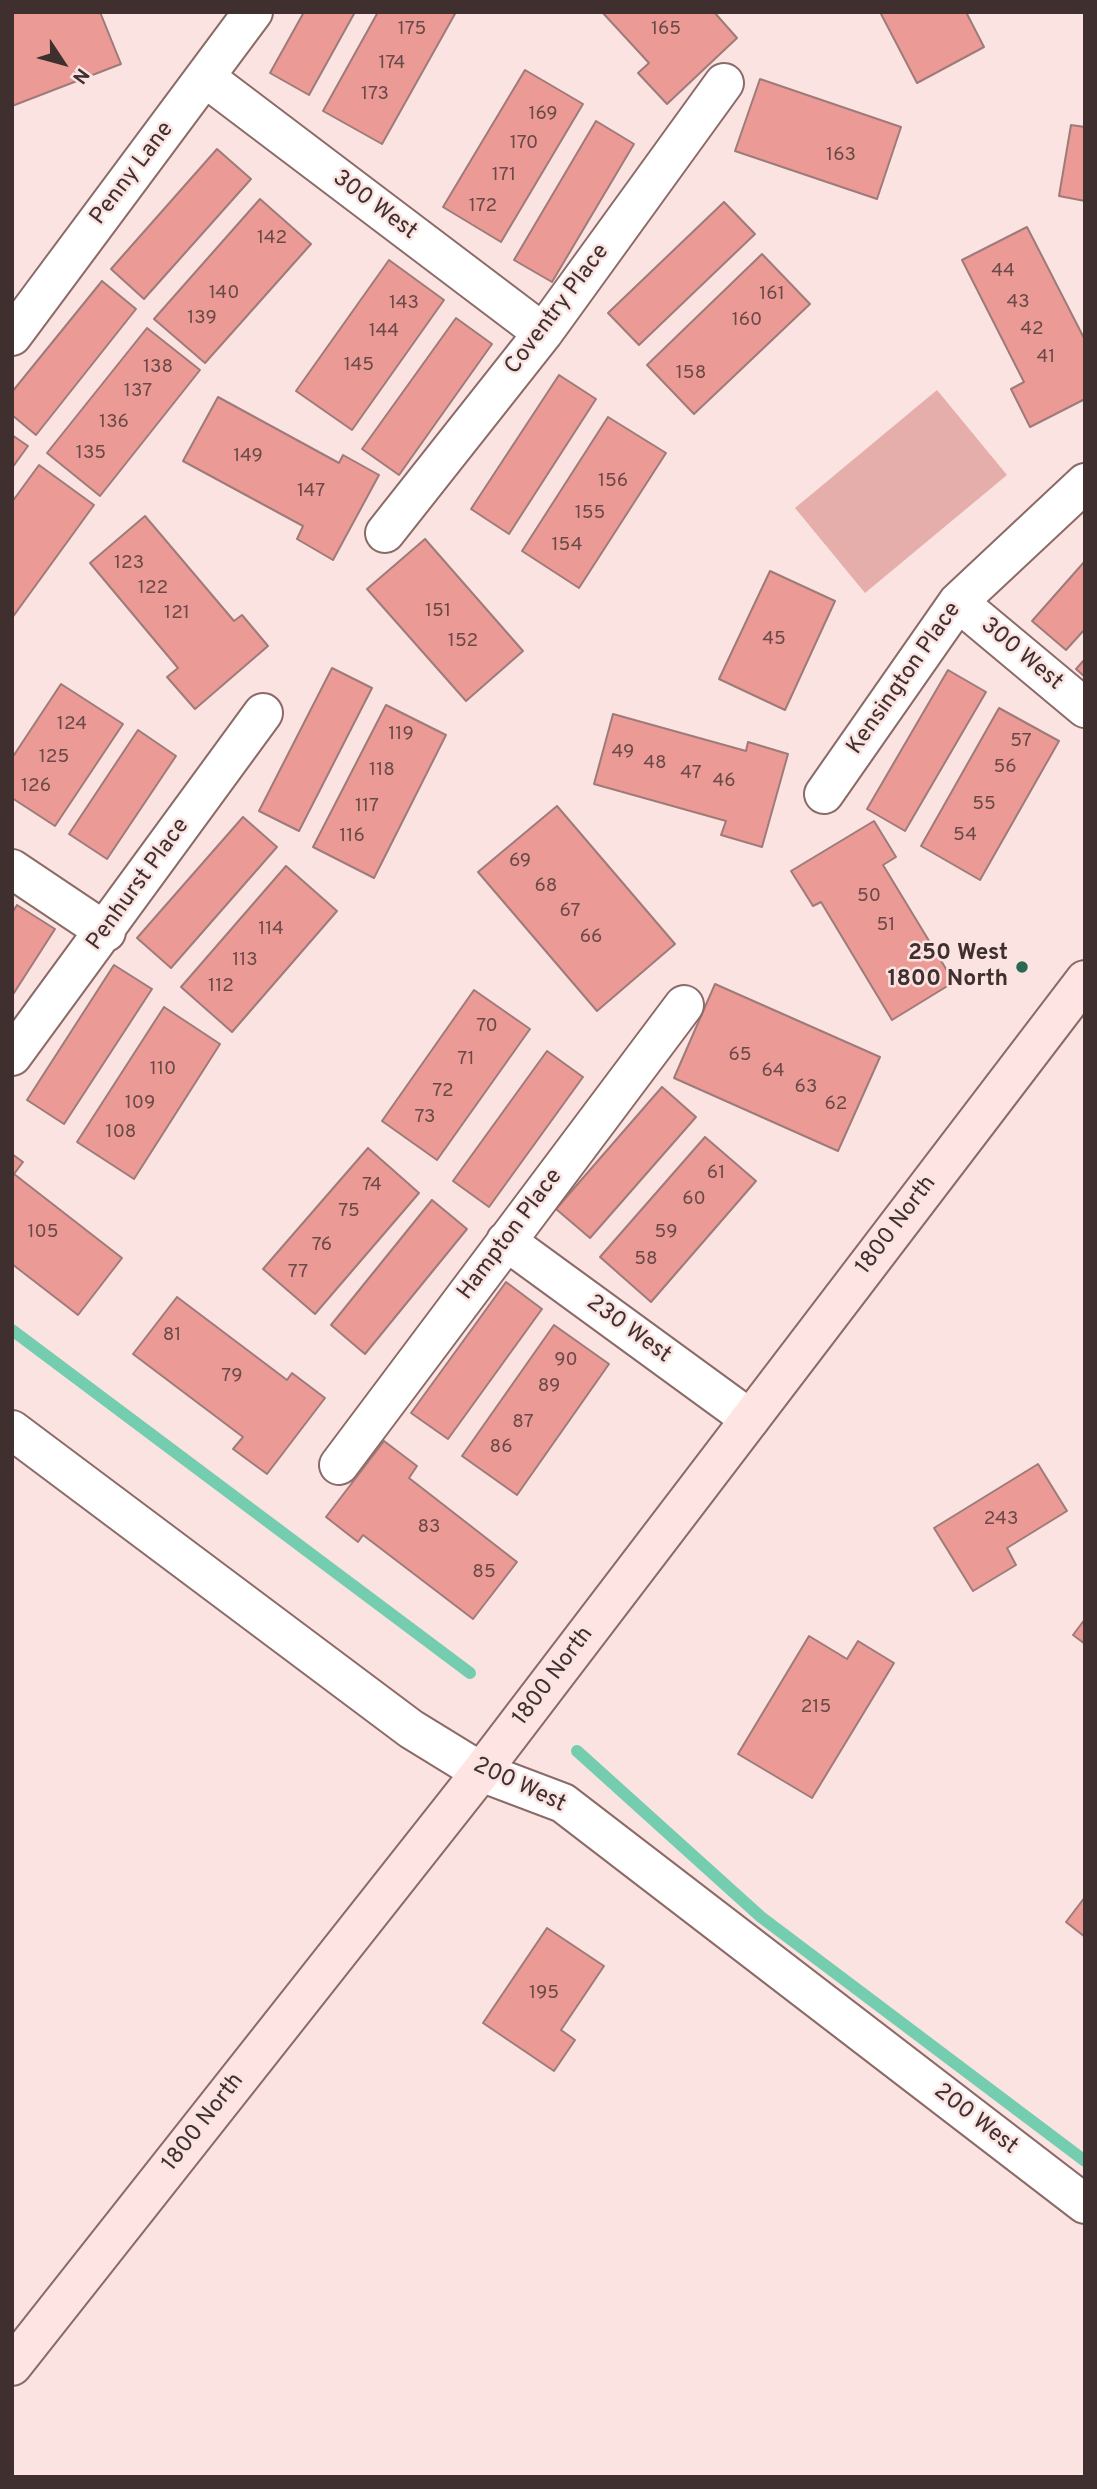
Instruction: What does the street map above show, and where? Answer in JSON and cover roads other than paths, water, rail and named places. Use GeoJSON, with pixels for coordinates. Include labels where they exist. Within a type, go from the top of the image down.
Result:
{"type":"FeatureCollection","features":[{"type":"Feature","properties":{"kind":"street","name":"Penny Lane"},"geometry":{"type":"LineString","coordinates":[[12,336],[253,12]]}},
{"type":"Feature","properties":{"kind":"street","name":"300 West"},"geometry":{"type":"LineString","coordinates":[[206,78],[542,333]]}},
{"type":"Feature","properties":{"kind":"street","name":"Coventry Place"},"geometry":{"type":"LineString","coordinates":[[385,533],[542,333],[724,83]]}},
{"type":"Feature","properties":{"kind":"street","name":"Kensington Place"},"geometry":{"type":"LineString","coordinates":[[824,794],[958,602],[1085,483]]}},
{"type":"Feature","properties":{"kind":"street","name":"300 West"},"geometry":{"type":"LineString","coordinates":[[958,602],[1085,708]]}},
{"type":"Feature","properties":{"kind":"street","name":"Penhurst Place"},"geometry":{"type":"LineString","coordinates":[[12,1056],[106,932],[263,713]]}},
{"type":"Feature","properties":{"kind":"street"},"geometry":{"type":"LineString","coordinates":[[12,869],[106,932]]}},
{"type":"Feature","properties":{"kind":"street","name":"1800 North"},"geometry":{"type":"LineString","coordinates":[[12,2366],[481,1772],[1085,980]]}},
{"type":"Feature","properties":{"kind":"street","name":"Hampton Place"},"geometry":{"type":"LineString","coordinates":[[339,1465],[684,1005]]}},
{"type":"Feature","properties":{"kind":"street","name":"230 West"},"geometry":{"type":"LineString","coordinates":[[506,1241],[750,1419]]}},
{"type":"Feature","properties":{"kind":"street","name":"200 West"},"geometry":{"type":"LineString","coordinates":[[12,1430],[411,1729],[481,1772],[563,1803],[1085,2204]]}},
{"type":"Feature","properties":{"kind":"waterway"},"geometry":{"type":"LineString","coordinates":[[12,1330],[470,1673]]}},
{"type":"Feature","properties":{"kind":"waterway"},"geometry":{"type":"LineString","coordinates":[[577,1751],[761,1917],[1085,2161]]}},
{"type":"Feature","properties":{"kind":"place","name":"250 West 1800 North"},"geometry":{"type":"Point","coordinates":[1022,967]}}]}
